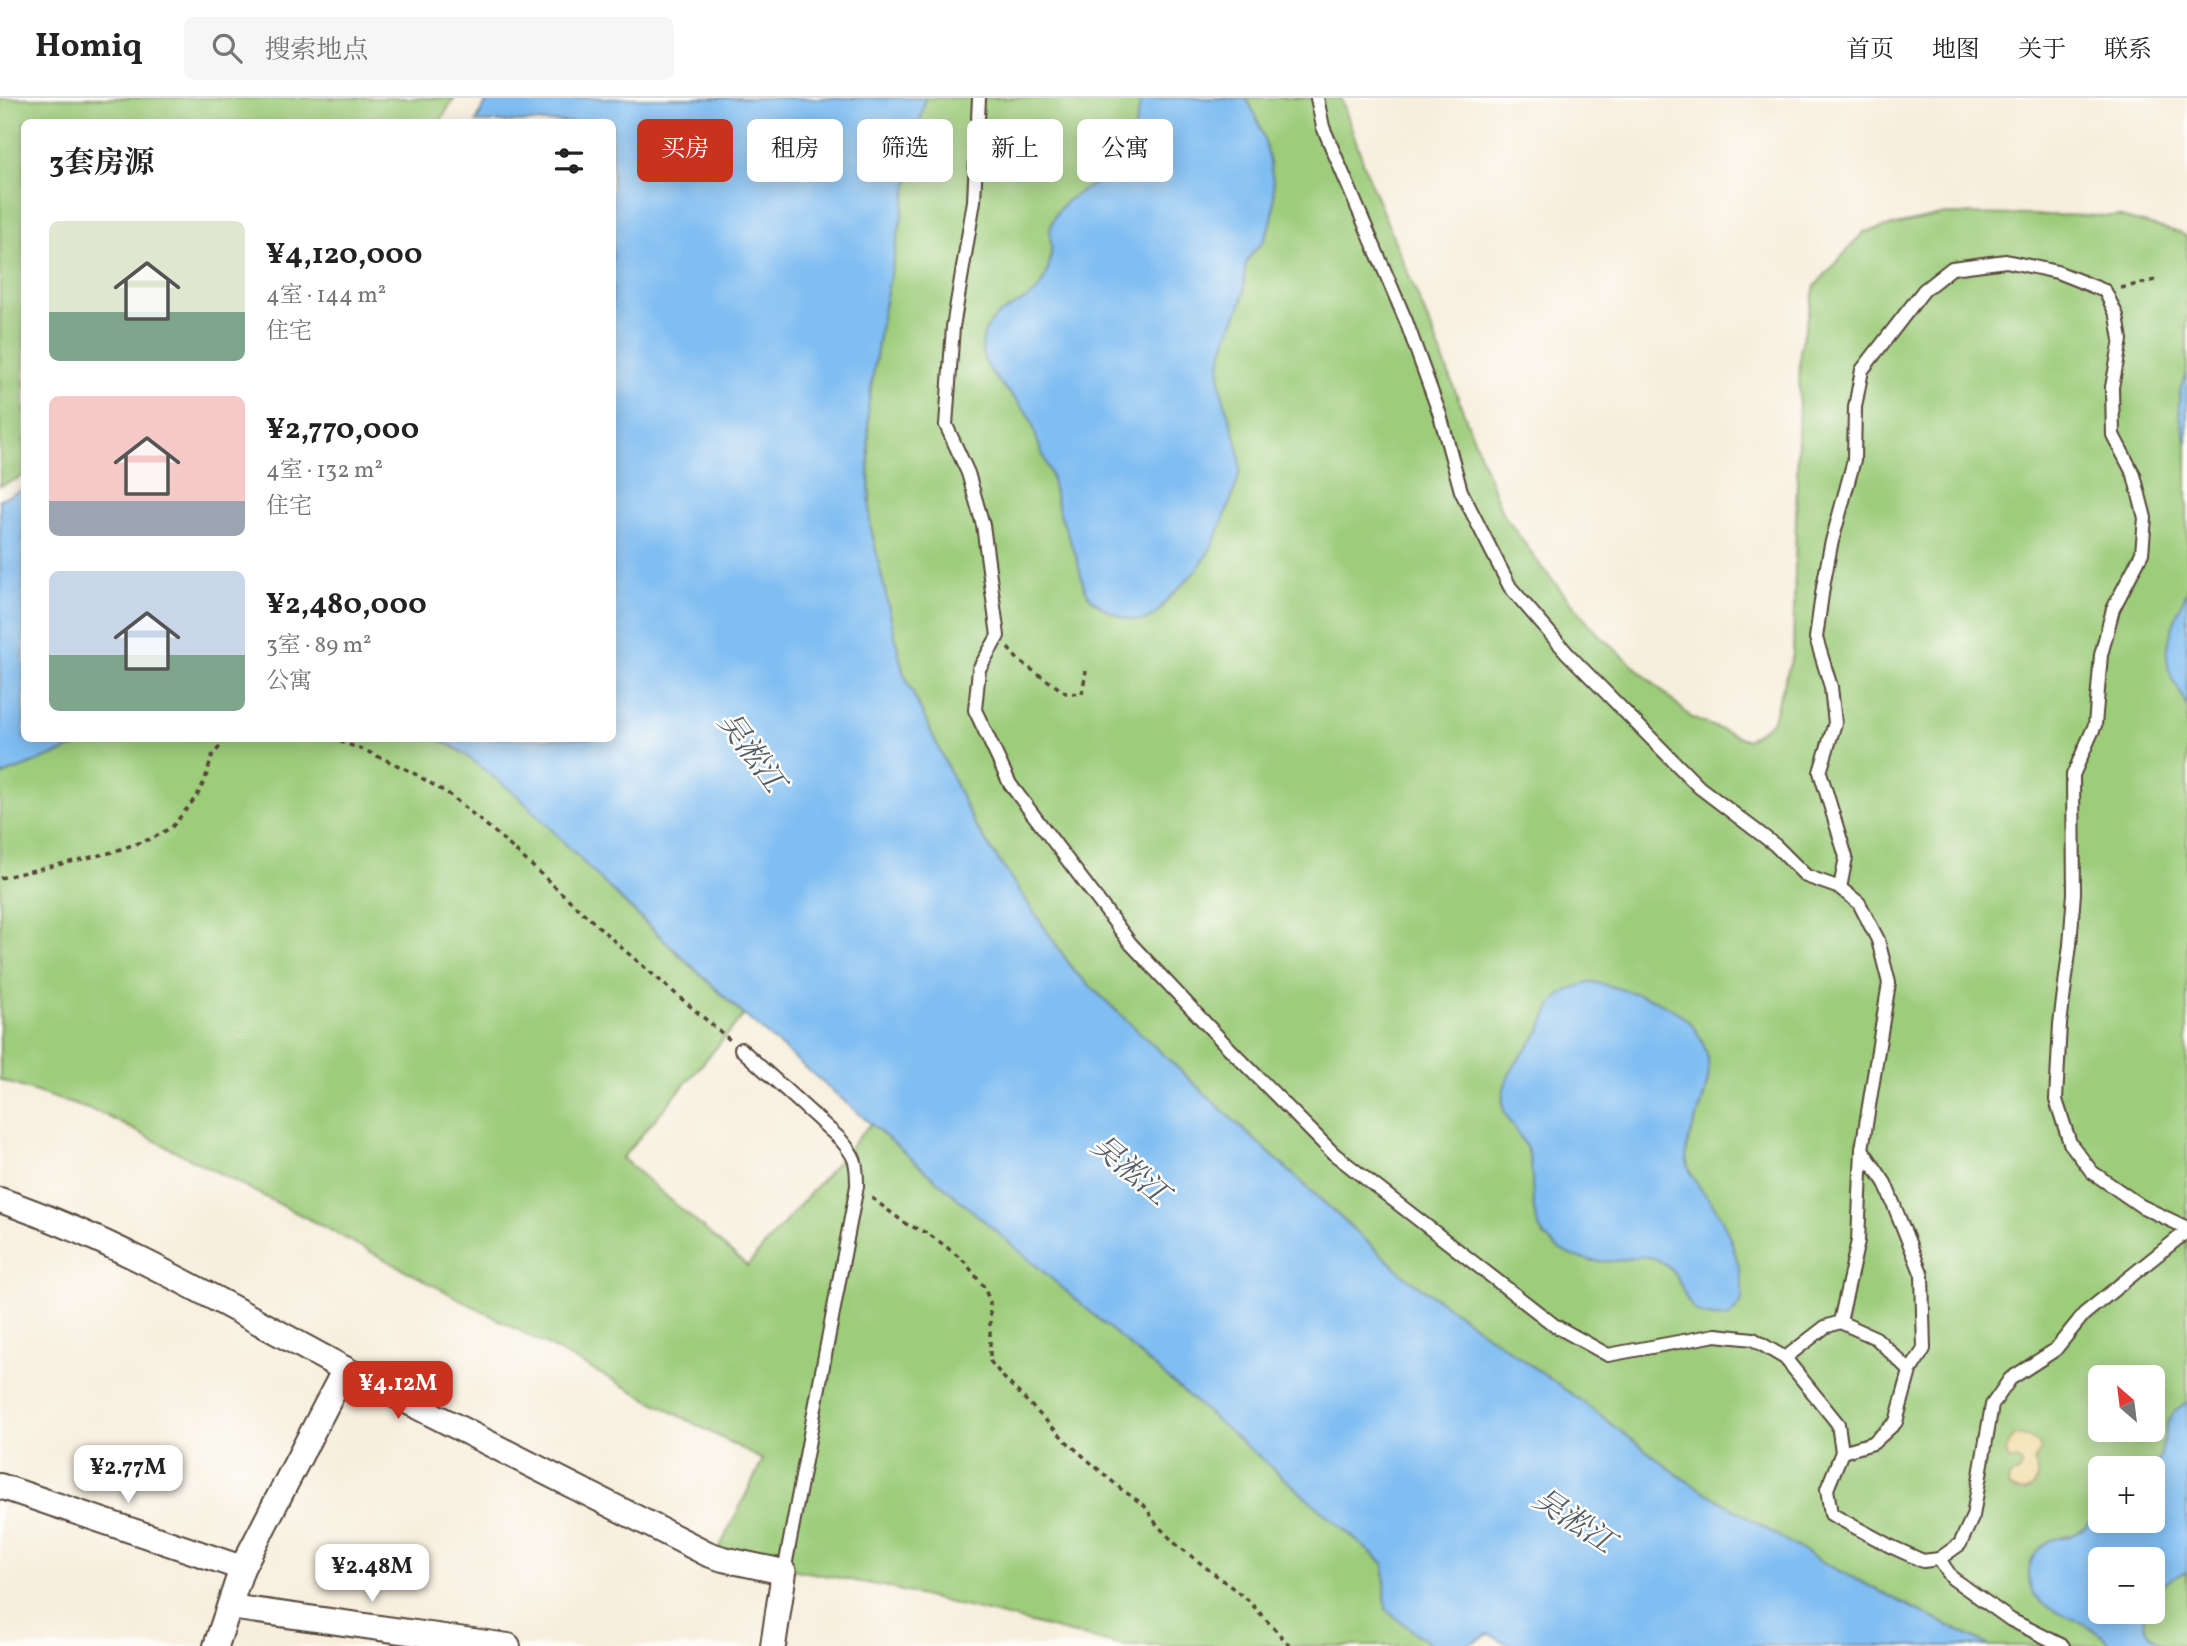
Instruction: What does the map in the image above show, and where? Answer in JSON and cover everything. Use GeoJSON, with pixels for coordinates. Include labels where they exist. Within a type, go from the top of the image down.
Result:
{"type":"FeatureCollection","features":[{"type":"Feature","properties":{"kind":"street"},"geometry":{"type":"LineString","coordinates":[[0,1200],[52,1219],[169,1273],[345,1369],[708,1554],[784,1572],[773,1646]]}},
{"type":"Feature","properties":{"kind":"street"},"geometry":{"type":"LineString","coordinates":[[216,1646],[242,1568],[345,1369]]}},
{"type":"Feature","properties":{"kind":"street"},"geometry":{"type":"LineString","coordinates":[[0,1486],[242,1568]]}},
{"type":"Feature","properties":{"kind":"street"},"geometry":{"type":"LineString","coordinates":[[230,1607],[508,1646]]}},
{"type":"Feature","properties":{"kind":"lane"},"geometry":{"type":"LineString","coordinates":[[979,98],[974,201],[953,327],[946,425],[968,473],[983,525],[998,636],[979,669],[975,710],[1010,784],[1131,944],[1334,1154],[1554,1325],[1608,1354],[1716,1335],[1753,1339],[1785,1358],[1838,1424],[1842,1452],[1827,1489],[1831,1514],[1923,1561],[1939,1559],[1960,1544],[1973,1516],[1992,1405],[2010,1379],[2055,1350],[2084,1314],[2187,1229],[2141,1206],[2092,1172],[2070,1143],[2056,1100],[2060,1024],[2074,894],[2073,775],[2095,725],[2101,655],[2113,608],[2142,553],[2145,518],[2134,475],[2113,435],[2112,387],[2121,340],[2118,316],[2105,291],[2057,272],[2006,261],[1952,268],[1924,290],[1862,370],[1855,407],[1854,460],[1830,545],[1816,638],[1831,687],[1835,723],[1821,772],[1846,857],[1840,888]]}},
{"type":"Feature","properties":{"kind":"lane"},"geometry":{"type":"LineString","coordinates":[[1317,98],[1323,127],[1406,321],[1440,415],[1461,491],[1510,587],[1567,653],[1699,787],[1775,845],[1806,876],[1840,888],[1858,903],[1878,940],[1889,983],[1862,1149],[1858,1241],[1840,1322]]}},
{"type":"Feature","properties":{"kind":"lane"},"geometry":{"type":"LineString","coordinates":[[741,1049],[840,1139],[853,1153],[857,1163],[857,1185],[784,1572]]}},
{"type":"Feature","properties":{"kind":"lane"},"geometry":{"type":"LineString","coordinates":[[1842,1452],[1873,1443],[1896,1422],[1910,1371],[1924,1349],[1922,1275],[1885,1183],[1862,1149]]}},
{"type":"Feature","properties":{"kind":"lane"},"geometry":{"type":"LineString","coordinates":[[1785,1358],[1825,1327],[1840,1322],[1876,1338],[1910,1371]]}},
{"type":"Feature","properties":{"kind":"lane"},"geometry":{"type":"LineString","coordinates":[[1939,1559],[1952,1578],[2011,1620],[2063,1646]]}},
{"type":"Feature","properties":{"kind":"path"},"geometry":{"type":"LineString","coordinates":[[2105,291],[2161,279]]}},
{"type":"Feature","properties":{"kind":"path"},"geometry":{"type":"LineString","coordinates":[[998,636],[1019,661],[1066,693],[1082,694],[1086,671]]}},
{"type":"Feature","properties":{"kind":"path"},"geometry":{"type":"LineString","coordinates":[[0,878],[109,853],[153,838],[172,827],[197,796],[212,756],[224,742]]}},
{"type":"Feature","properties":{"kind":"path"},"geometry":{"type":"LineString","coordinates":[[342,742],[410,771],[450,794],[623,949],[741,1049]]}},
{"type":"Feature","properties":{"kind":"path"},"geometry":{"type":"LineString","coordinates":[[857,1185],[906,1224],[936,1239],[965,1262],[984,1287],[990,1302],[990,1361],[1004,1378],[1067,1441],[1143,1506],[1177,1545],[1248,1600],[1290,1646]]}},
{"type":"Feature","properties":{"kind":"green space"},"geometry":{"type":"Polygon","coordinates":[[[0,98],[454,98],[442,119],[21,119],[21,477],[0,486],[0,98]]]}},
{"type":"Feature","properties":{"kind":"green space"},"geometry":{"type":"Polygon","coordinates":[[[925,98],[1341,98],[1371,184],[1435,338],[1502,512],[1542,568],[1598,634],[1692,718],[1747,740],[1772,722],[1793,654],[1800,351],[1815,286],[1864,232],[1945,214],[2117,216],[2181,233],[2187,238],[2187,1646],[1989,1646],[1823,1563],[1682,1478],[1581,1401],[1405,1276],[1074,971],[974,824],[903,672],[870,524],[868,408],[882,317],[909,182],[953,182],[953,119],[921,119],[925,98]]]}},
{"type":"Feature","properties":{"kind":"green space"},"geometry":{"type":"Polygon","coordinates":[[[87,742],[444,742],[461,752],[484,767],[526,803],[603,882],[744,1015],[622,1158],[747,1266],[871,1123],[1384,1564],[1386,1609],[1432,1646],[1123,1646],[882,1586],[716,1555],[763,1460],[324,1227],[103,1114],[0,1080],[0,776],[87,742]]]}},
{"type":"Feature","properties":{"kind":"sand"},"geometry":{"type":"Polygon","coordinates":[[[2017,1435],[2035,1441],[2041,1450],[2033,1462],[2037,1470],[2035,1483],[2026,1491],[2020,1492],[2008,1485],[2009,1477],[2019,1472],[2021,1461],[2009,1460],[2006,1452],[2008,1443],[2017,1435]]]}},
{"type":"Feature","properties":{"kind":"water","name":"吴淞江"},"geometry":{"type":"Polygon","coordinates":[[[488,98],[925,98],[921,119],[857,119],[857,182],[909,182],[882,317],[868,408],[870,524],[903,672],[974,824],[1074,971],[1405,1276],[1581,1401],[1682,1478],[1823,1563],[1989,1646],[1510,1646],[1489,1634],[1466,1646],[1432,1646],[1386,1610],[1384,1564],[744,1015],[604,883],[518,796],[455,747],[444,742],[616,742],[616,119],[478,119],[488,98]]]}},
{"type":"Feature","properties":{"kind":"water"},"geometry":{"type":"Polygon","coordinates":[[[1142,98],[1246,98],[1264,141],[1274,193],[1271,223],[1264,240],[1247,261],[1242,301],[1221,359],[1223,398],[1240,461],[1237,484],[1218,532],[1201,564],[1155,615],[1145,620],[1134,620],[1109,611],[1093,600],[1086,591],[1031,419],[990,371],[982,350],[987,328],[993,320],[1034,294],[1043,282],[1050,261],[1051,227],[1055,216],[1068,200],[1097,182],[1173,182],[1173,119],[1137,119],[1142,98]]]}},
{"type":"Feature","properties":{"kind":"water"},"geometry":{"type":"Polygon","coordinates":[[[2187,374],[2187,443],[2179,399],[2187,374]]]}},
{"type":"Feature","properties":{"kind":"water"},"geometry":{"type":"Polygon","coordinates":[[[21,490],[21,742],[87,742],[0,776],[0,499],[21,490]]]}},
{"type":"Feature","properties":{"kind":"water"},"geometry":{"type":"Polygon","coordinates":[[[2187,592],[2187,707],[2170,672],[2167,654],[2175,620],[2187,592]]]}},
{"type":"Feature","properties":{"kind":"water"},"geometry":{"type":"Polygon","coordinates":[[[1594,982],[1664,1004],[1688,1021],[1704,1044],[1709,1068],[1708,1080],[1688,1143],[1686,1159],[1694,1180],[1721,1217],[1736,1256],[1742,1296],[1739,1307],[1729,1317],[1711,1317],[1699,1313],[1691,1306],[1677,1278],[1658,1260],[1642,1257],[1616,1261],[1579,1258],[1555,1246],[1541,1232],[1534,1212],[1530,1158],[1503,1107],[1505,1086],[1514,1066],[1539,1032],[1556,1000],[1574,988],[1594,982]]]}},
{"type":"Feature","properties":{"kind":"water"},"geometry":{"type":"Polygon","coordinates":[[[2187,1402],[2187,1572],[2165,1583],[2165,1547],[2088,1547],[2088,1624],[2145,1624],[2148,1632],[2166,1646],[2113,1646],[2092,1628],[2040,1601],[2030,1584],[2032,1559],[2049,1541],[2075,1534],[2088,1525],[2088,1533],[2165,1533],[2165,1456],[2160,1456],[2167,1423],[2173,1412],[2187,1402]]]}}]}
